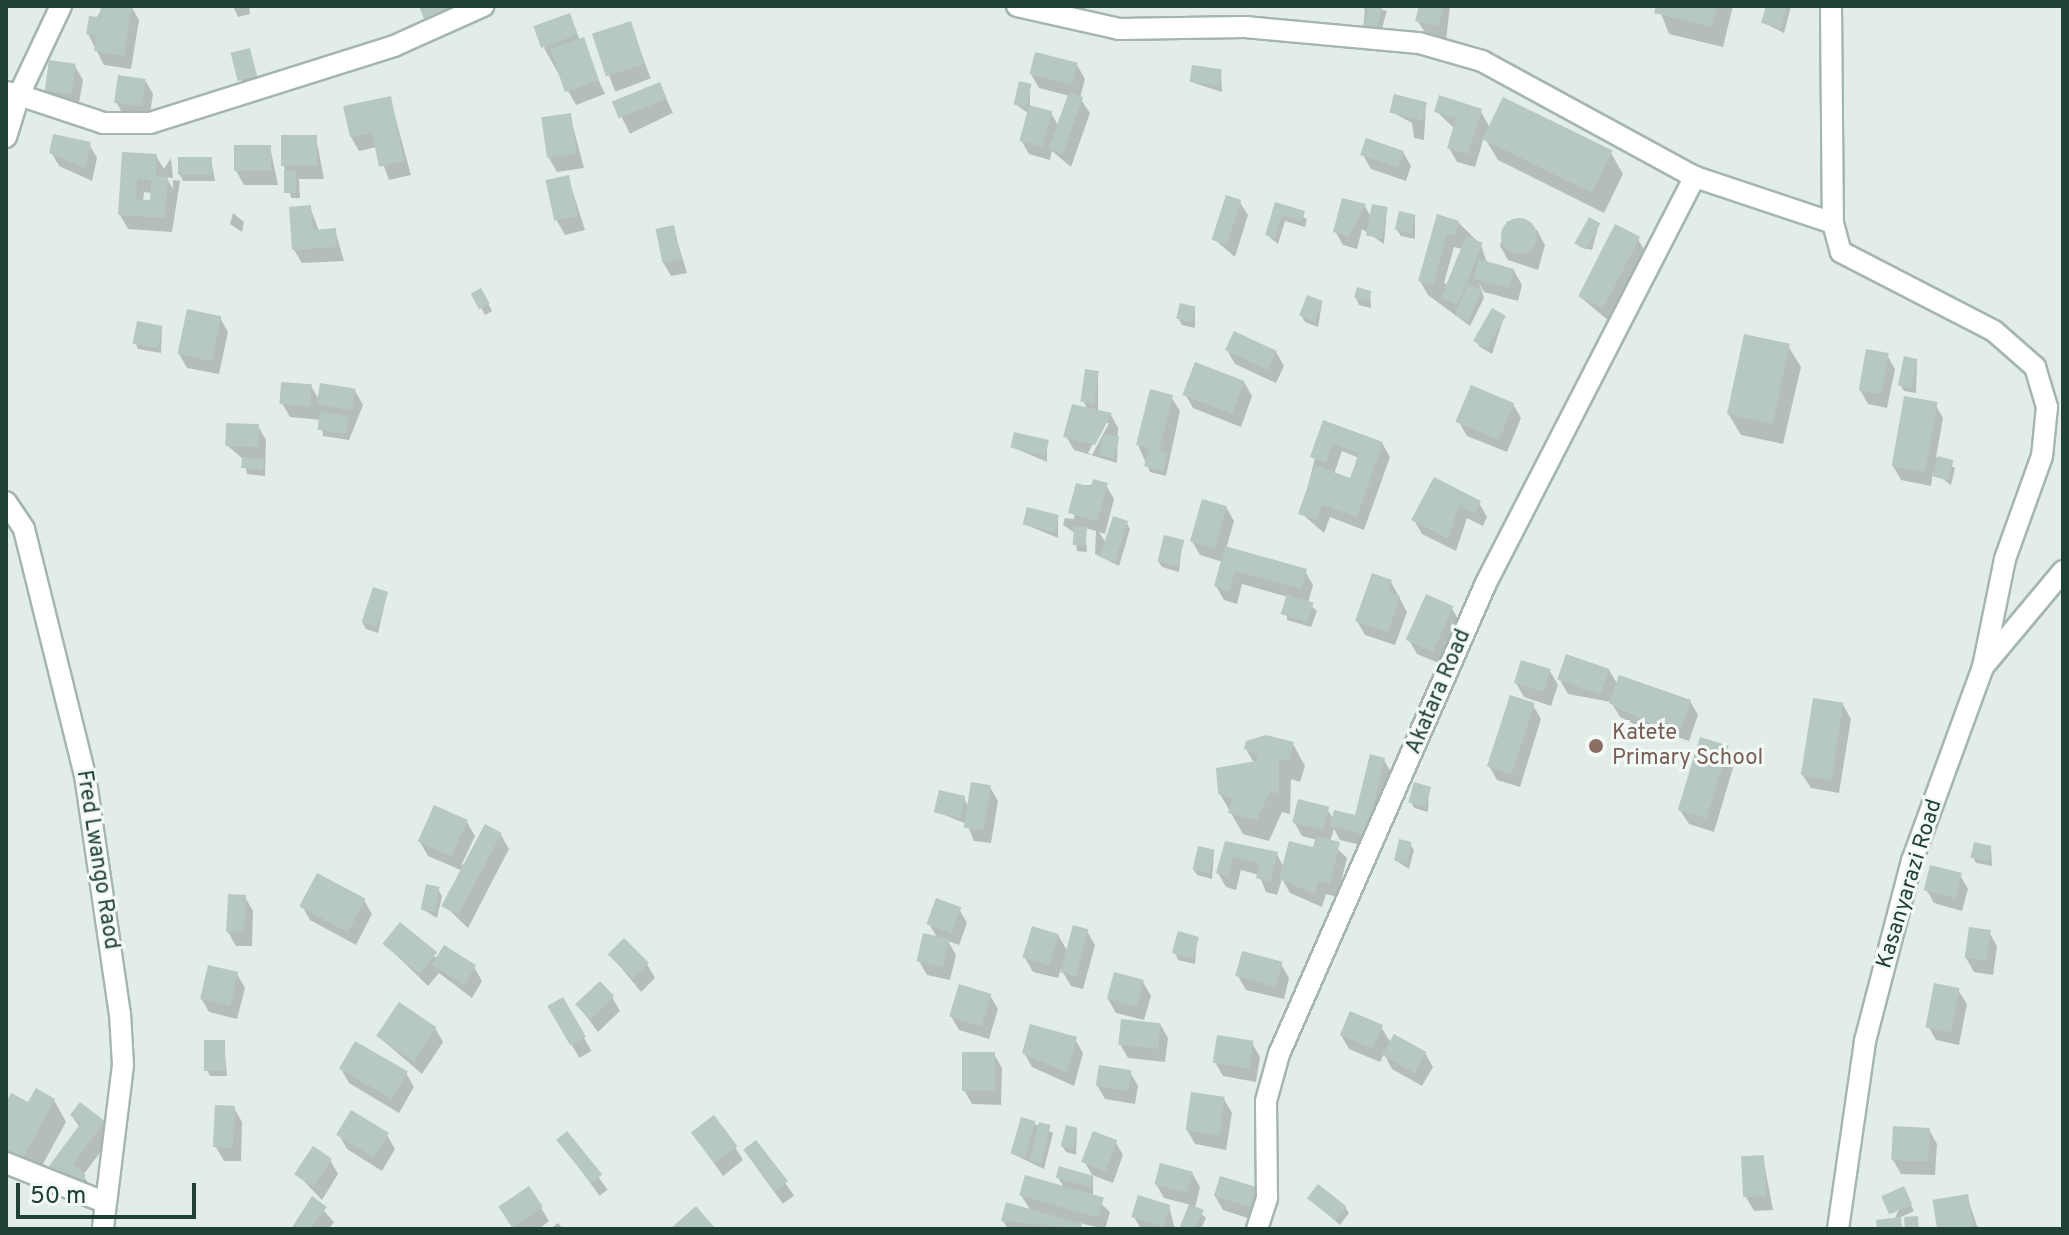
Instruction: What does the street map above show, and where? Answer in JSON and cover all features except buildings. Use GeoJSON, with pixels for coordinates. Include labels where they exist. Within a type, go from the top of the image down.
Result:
{"type":"FeatureCollection","features":[{"type":"Feature","properties":{"kind":"street"},"geometry":{"type":"LineString","coordinates":[[6,137],[12,93],[61,6]]}},
{"type":"Feature","properties":{"kind":"street"},"geometry":{"type":"LineString","coordinates":[[12,93],[103,123],[150,123],[394,46],[483,6]]}},
{"type":"Feature","properties":{"kind":"street"},"geometry":{"type":"LineString","coordinates":[[1017,6],[1119,29],[1245,27],[1419,43],[1482,61],[1695,177],[1833,223]]}},
{"type":"Feature","properties":{"kind":"street"},"geometry":{"type":"LineString","coordinates":[[1831,6],[1833,223],[1841,252],[1857,266],[1994,331],[2035,367],[2047,407],[2042,456],[2005,559],[1983,667]]}},
{"type":"Feature","properties":{"kind":"street","name":"Akatara Road"},"geometry":{"type":"LineString","coordinates":[[1257,1229],[1267,1198],[1266,1101],[1279,1054],[1486,583],[1695,177]]}},
{"type":"Feature","properties":{"kind":"street","name":"Fred Lwango Raod"},"geometry":{"type":"LineString","coordinates":[[6,502],[24,529],[85,775],[120,1014],[123,1065],[103,1229]]}},
{"type":"Feature","properties":{"kind":"street","name":"Kasanyarazi Road"},"geometry":{"type":"LineString","coordinates":[[1838,1229],[1865,1041],[1912,861],[1983,667],[2063,571]]}},
{"type":"Feature","properties":{"kind":"street"},"geometry":{"type":"LineString","coordinates":[[6,1163],[104,1202]]}},
{"type":"Feature","properties":{"kind":"place","name":"Katete Primary School"},"geometry":{"type":"Point","coordinates":[1596,746]}}]}
